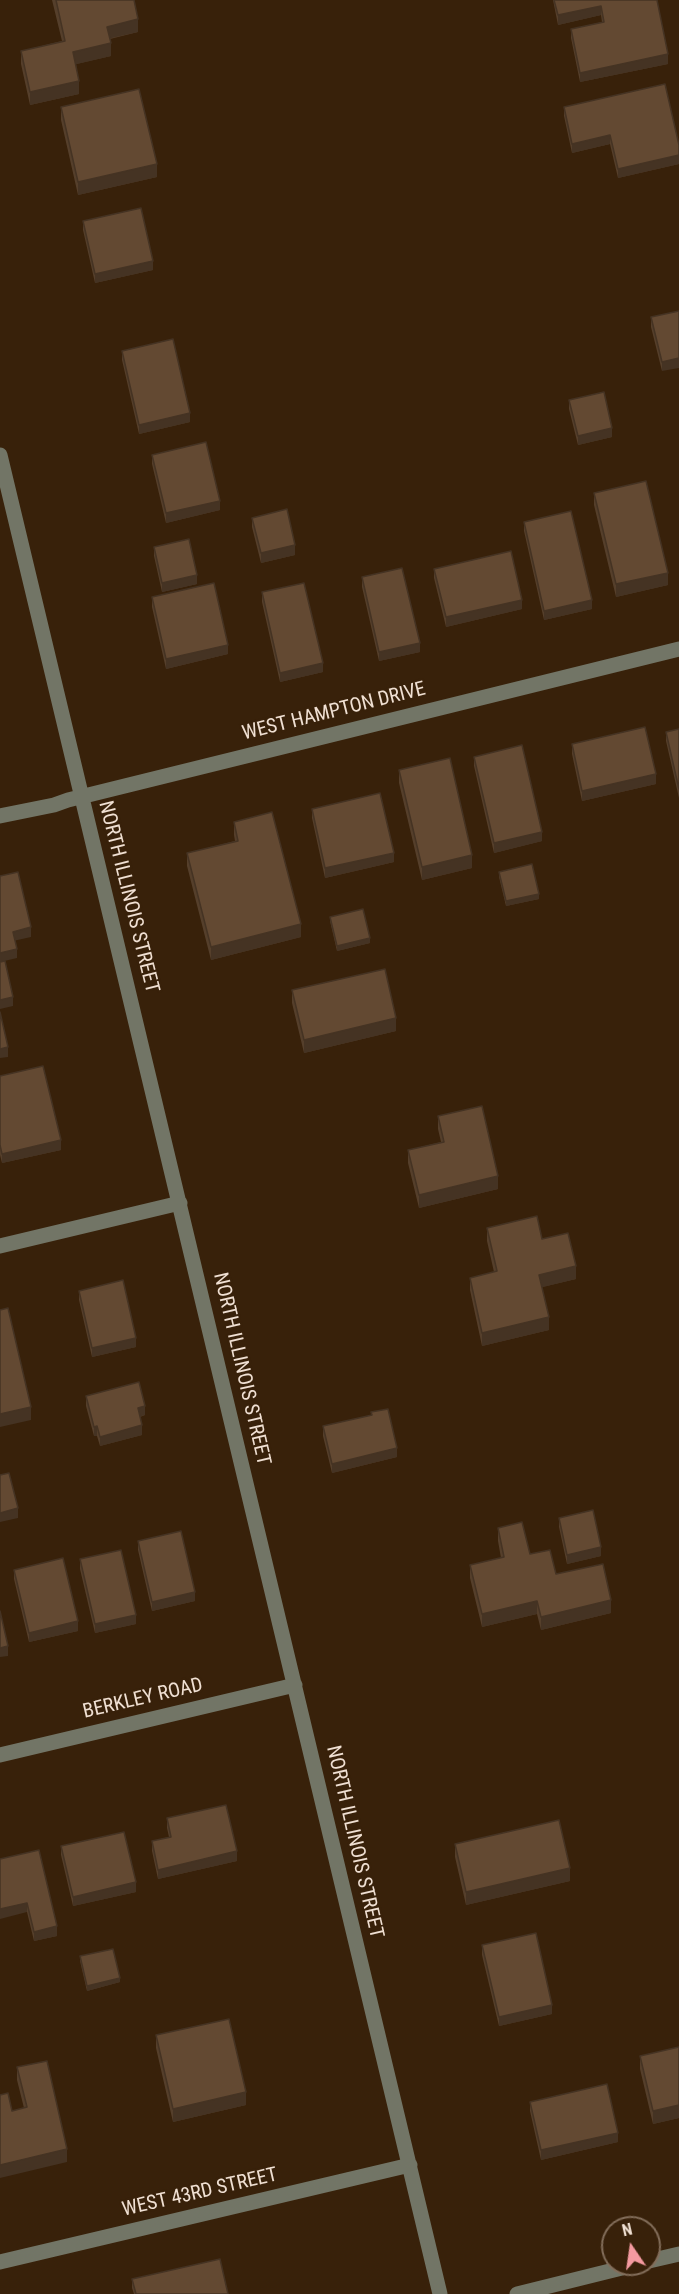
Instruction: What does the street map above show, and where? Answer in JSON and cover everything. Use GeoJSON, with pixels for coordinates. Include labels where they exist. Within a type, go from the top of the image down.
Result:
{"type":"FeatureCollection","features":[{"type":"Feature","properties":{"kind":"street","name":"NORTH ILLINOIS STREET"},"geometry":{"type":"LineString","coordinates":[[0,455],[440,2294]]}},
{"type":"Feature","properties":{"kind":"street","name":"WEST HAMPTON DRIVE"},"geometry":{"type":"LineString","coordinates":[[0,816],[54,805],[82,796],[679,649]]}},
{"type":"Feature","properties":{"kind":"street"},"geometry":{"type":"LineString","coordinates":[[0,1246],[180,1203]]}},
{"type":"Feature","properties":{"kind":"street","name":"BERKLEY ROAD"},"geometry":{"type":"LineString","coordinates":[[0,1755],[295,1685]]}},
{"type":"Feature","properties":{"kind":"street","name":"WEST 43RD STREET"},"geometry":{"type":"LineString","coordinates":[[0,2262],[410,2165]]}},
{"type":"Feature","properties":{"kind":"street"},"geometry":{"type":"LineString","coordinates":[[661,2258],[679,2254]]}},
{"type":"Feature","properties":{"kind":"street"},"geometry":{"type":"LineString","coordinates":[[517,2294],[601,2273]]}},
{"type":"Feature","properties":{"kind":"building"},"geometry":{"type":"Polygon","coordinates":[[[56,0],[134,0],[138,19],[107,27],[111,43],[73,52],[79,81],[30,92],[21,51],[65,41],[56,0]]]}},
{"type":"Feature","properties":{"kind":"building"},"geometry":{"type":"Polygon","coordinates":[[[554,0],[657,0],[668,54],[580,73],[571,29],[604,22],[601,6],[558,15],[554,0]]]}},
{"type":"Feature","properties":{"kind":"building"},"geometry":{"type":"Polygon","coordinates":[[[665,84],[679,145],[679,155],[618,169],[610,135],[572,144],[564,107],[665,84]]]}},
{"type":"Feature","properties":{"kind":"building"},"geometry":{"type":"Polygon","coordinates":[[[139,89],[157,164],[78,182],[61,107],[139,89]]]}},
{"type":"Feature","properties":{"kind":"building"},"geometry":{"type":"Polygon","coordinates":[[[141,208],[153,261],[95,274],[83,221],[141,208]]]}},
{"type":"Feature","properties":{"kind":"building"},"geometry":{"type":"Polygon","coordinates":[[[679,311],[679,358],[662,362],[651,317],[679,311]]]}},
{"type":"Feature","properties":{"kind":"building"},"geometry":{"type":"Polygon","coordinates":[[[173,339],[190,413],[139,425],[122,351],[173,339]]]}},
{"type":"Feature","properties":{"kind":"building"},"geometry":{"type":"Polygon","coordinates":[[[604,392],[612,428],[578,436],[569,400],[604,392]]]}},
{"type":"Feature","properties":{"kind":"building"},"geometry":{"type":"Polygon","coordinates":[[[206,442],[220,501],[166,513],[152,455],[206,442]]]}},
{"type":"Feature","properties":{"kind":"building"},"geometry":{"type":"Polygon","coordinates":[[[646,481],[668,573],[616,584],[594,493],[646,481]]]}},
{"type":"Feature","properties":{"kind":"building"},"geometry":{"type":"Polygon","coordinates":[[[287,509],[295,545],[261,553],[252,518],[287,509]]]}},
{"type":"Feature","properties":{"kind":"building"},"geometry":{"type":"Polygon","coordinates":[[[571,511],[592,600],[544,611],[524,522],[571,511]]]}},
{"type":"Feature","properties":{"kind":"building"},"geometry":{"type":"Polygon","coordinates":[[[189,539],[197,575],[162,583],[154,547],[189,539]]]}},
{"type":"Feature","properties":{"kind":"building"},"geometry":{"type":"Polygon","coordinates":[[[511,551],[522,600],[446,617],[434,569],[511,551]]]}},
{"type":"Feature","properties":{"kind":"building"},"geometry":{"type":"Polygon","coordinates":[[[402,568],[420,643],[379,652],[362,577],[402,568]]]}},
{"type":"Feature","properties":{"kind":"building"},"geometry":{"type":"Polygon","coordinates":[[[214,583],[228,645],[166,659],[152,597],[214,583]]]}},
{"type":"Feature","properties":{"kind":"building"},"geometry":{"type":"Polygon","coordinates":[[[304,583],[323,663],[280,673],[262,592],[304,583]]]}},
{"type":"Feature","properties":{"kind":"building"},"geometry":{"type":"Polygon","coordinates":[[[645,727],[656,774],[582,791],[572,744],[645,727]]]}},
{"type":"Feature","properties":{"kind":"building"},"geometry":{"type":"Polygon","coordinates":[[[679,729],[679,789],[666,732],[679,729]]]}},
{"type":"Feature","properties":{"kind":"building"},"geometry":{"type":"Polygon","coordinates":[[[522,745],[542,832],[494,843],[474,757],[522,745]]]}},
{"type":"Feature","properties":{"kind":"building"},"geometry":{"type":"Polygon","coordinates":[[[450,758],[472,855],[422,867],[399,770],[450,758]]]}},
{"type":"Feature","properties":{"kind":"building"},"geometry":{"type":"Polygon","coordinates":[[[380,793],[394,853],[325,868],[312,809],[380,793]]]}},
{"type":"Feature","properties":{"kind":"building"},"geometry":{"type":"Polygon","coordinates":[[[272,812],[301,924],[211,947],[187,853],[238,841],[234,822],[272,812]]]}},
{"type":"Feature","properties":{"kind":"building"},"geometry":{"type":"Polygon","coordinates":[[[532,864],[539,894],[506,901],[499,872],[532,864]]]}},
{"type":"Feature","properties":{"kind":"building"},"geometry":{"type":"Polygon","coordinates":[[[18,872],[31,927],[13,932],[17,949],[0,953],[0,876],[18,872]]]}},
{"type":"Feature","properties":{"kind":"building"},"geometry":{"type":"Polygon","coordinates":[[[363,909],[370,938],[337,946],[330,917],[363,909]]]}},
{"type":"Feature","properties":{"kind":"building"},"geometry":{"type":"Polygon","coordinates":[[[5,961],[13,997],[0,1000],[0,962],[5,961]]]}},
{"type":"Feature","properties":{"kind":"building"},"geometry":{"type":"Polygon","coordinates":[[[385,969],[396,1018],[304,1040],[292,990],[385,969]]]}},
{"type":"Feature","properties":{"kind":"building"},"geometry":{"type":"Polygon","coordinates":[[[0,1012],[8,1047],[0,1049],[0,1012]]]}},
{"type":"Feature","properties":{"kind":"building"},"geometry":{"type":"Polygon","coordinates":[[[43,1066],[61,1140],[2,1154],[0,1076],[43,1066]]]}},
{"type":"Feature","properties":{"kind":"building"},"geometry":{"type":"Polygon","coordinates":[[[482,1106],[498,1176],[419,1195],[408,1150],[444,1142],[438,1116],[482,1106]]]}},
{"type":"Feature","properties":{"kind":"building"},"geometry":{"type":"Polygon","coordinates":[[[537,1216],[542,1239],[568,1233],[576,1266],[539,1275],[549,1317],[482,1333],[470,1278],[497,1271],[487,1228],[537,1216]]]}},
{"type":"Feature","properties":{"kind":"building"},"geometry":{"type":"Polygon","coordinates":[[[123,1280],[136,1338],[92,1348],[79,1291],[123,1280]]]}},
{"type":"Feature","properties":{"kind":"building"},"geometry":{"type":"Polygon","coordinates":[[[8,1308],[31,1407],[0,1414],[0,1310],[8,1308]]]}},
{"type":"Feature","properties":{"kind":"building"},"geometry":{"type":"Polygon","coordinates":[[[139,1382],[145,1406],[138,1408],[142,1425],[100,1437],[97,1426],[94,1427],[86,1396],[139,1382]]]}},
{"type":"Feature","properties":{"kind":"building"},"geometry":{"type":"Polygon","coordinates":[[[388,1409],[397,1448],[332,1464],[323,1426],[388,1409]]]}},
{"type":"Feature","properties":{"kind":"building"},"geometry":{"type":"Polygon","coordinates":[[[9,1473],[18,1508],[0,1513],[0,1475],[9,1473]]]}},
{"type":"Feature","properties":{"kind":"building"},"geometry":{"type":"Polygon","coordinates":[[[593,1510],[601,1547],[567,1555],[559,1518],[593,1510]]]}},
{"type":"Feature","properties":{"kind":"building"},"geometry":{"type":"Polygon","coordinates":[[[522,1522],[530,1554],[550,1550],[556,1574],[603,1564],[611,1600],[541,1617],[537,1601],[482,1614],[470,1565],[504,1557],[498,1528],[522,1522]]]}},
{"type":"Feature","properties":{"kind":"building"},"geometry":{"type":"Polygon","coordinates":[[[181,1531],[195,1592],[152,1602],[138,1541],[181,1531]]]}},
{"type":"Feature","properties":{"kind":"building"},"geometry":{"type":"Polygon","coordinates":[[[121,1550],[136,1615],[95,1624],[80,1559],[121,1550]]]}},
{"type":"Feature","properties":{"kind":"building"},"geometry":{"type":"Polygon","coordinates":[[[63,1558],[78,1621],[29,1633],[14,1570],[63,1558]]]}},
{"type":"Feature","properties":{"kind":"building"},"geometry":{"type":"Polygon","coordinates":[[[0,1611],[8,1646],[0,1648],[0,1611]]]}},
{"type":"Feature","properties":{"kind":"building"},"geometry":{"type":"Polygon","coordinates":[[[226,1805],[237,1851],[158,1870],[152,1841],[171,1837],[167,1818],[226,1805]]]}},
{"type":"Feature","properties":{"kind":"building"},"geometry":{"type":"Polygon","coordinates":[[[559,1820],[570,1868],[466,1892],[455,1844],[559,1820]]]}},
{"type":"Feature","properties":{"kind":"building"},"geometry":{"type":"Polygon","coordinates":[[[124,1832],[136,1882],[73,1897],[61,1846],[124,1832]]]}},
{"type":"Feature","properties":{"kind":"building"},"geometry":{"type":"Polygon","coordinates":[[[39,1850],[57,1926],[34,1932],[27,1903],[0,1909],[0,1859],[39,1850]]]}},
{"type":"Feature","properties":{"kind":"building"},"geometry":{"type":"Polygon","coordinates":[[[536,1933],[552,2005],[499,2017],[482,1945],[536,1933]]]}},
{"type":"Feature","properties":{"kind":"building"},"geometry":{"type":"Polygon","coordinates":[[[113,1949],[120,1978],[87,1986],[80,1956],[113,1949]]]}},
{"type":"Feature","properties":{"kind":"building"},"geometry":{"type":"Polygon","coordinates":[[[229,2019],[246,2092],[173,2109],[156,2035],[229,2019]]]}},
{"type":"Feature","properties":{"kind":"building"},"geometry":{"type":"Polygon","coordinates":[[[679,2047],[679,2105],[653,2111],[640,2056],[679,2047]]]}},
{"type":"Feature","properties":{"kind":"building"},"geometry":{"type":"Polygon","coordinates":[[[47,2061],[67,2149],[0,2165],[0,2095],[8,2093],[12,2111],[27,2107],[17,2067],[47,2061]]]}},
{"type":"Feature","properties":{"kind":"building"},"geometry":{"type":"Polygon","coordinates":[[[607,2084],[618,2133],[541,2150],[530,2102],[607,2084]]]}},
{"type":"Feature","properties":{"kind":"building"},"geometry":{"type":"Polygon","coordinates":[[[220,2259],[228,2294],[136,2294],[132,2279],[220,2259]]]}}]}
